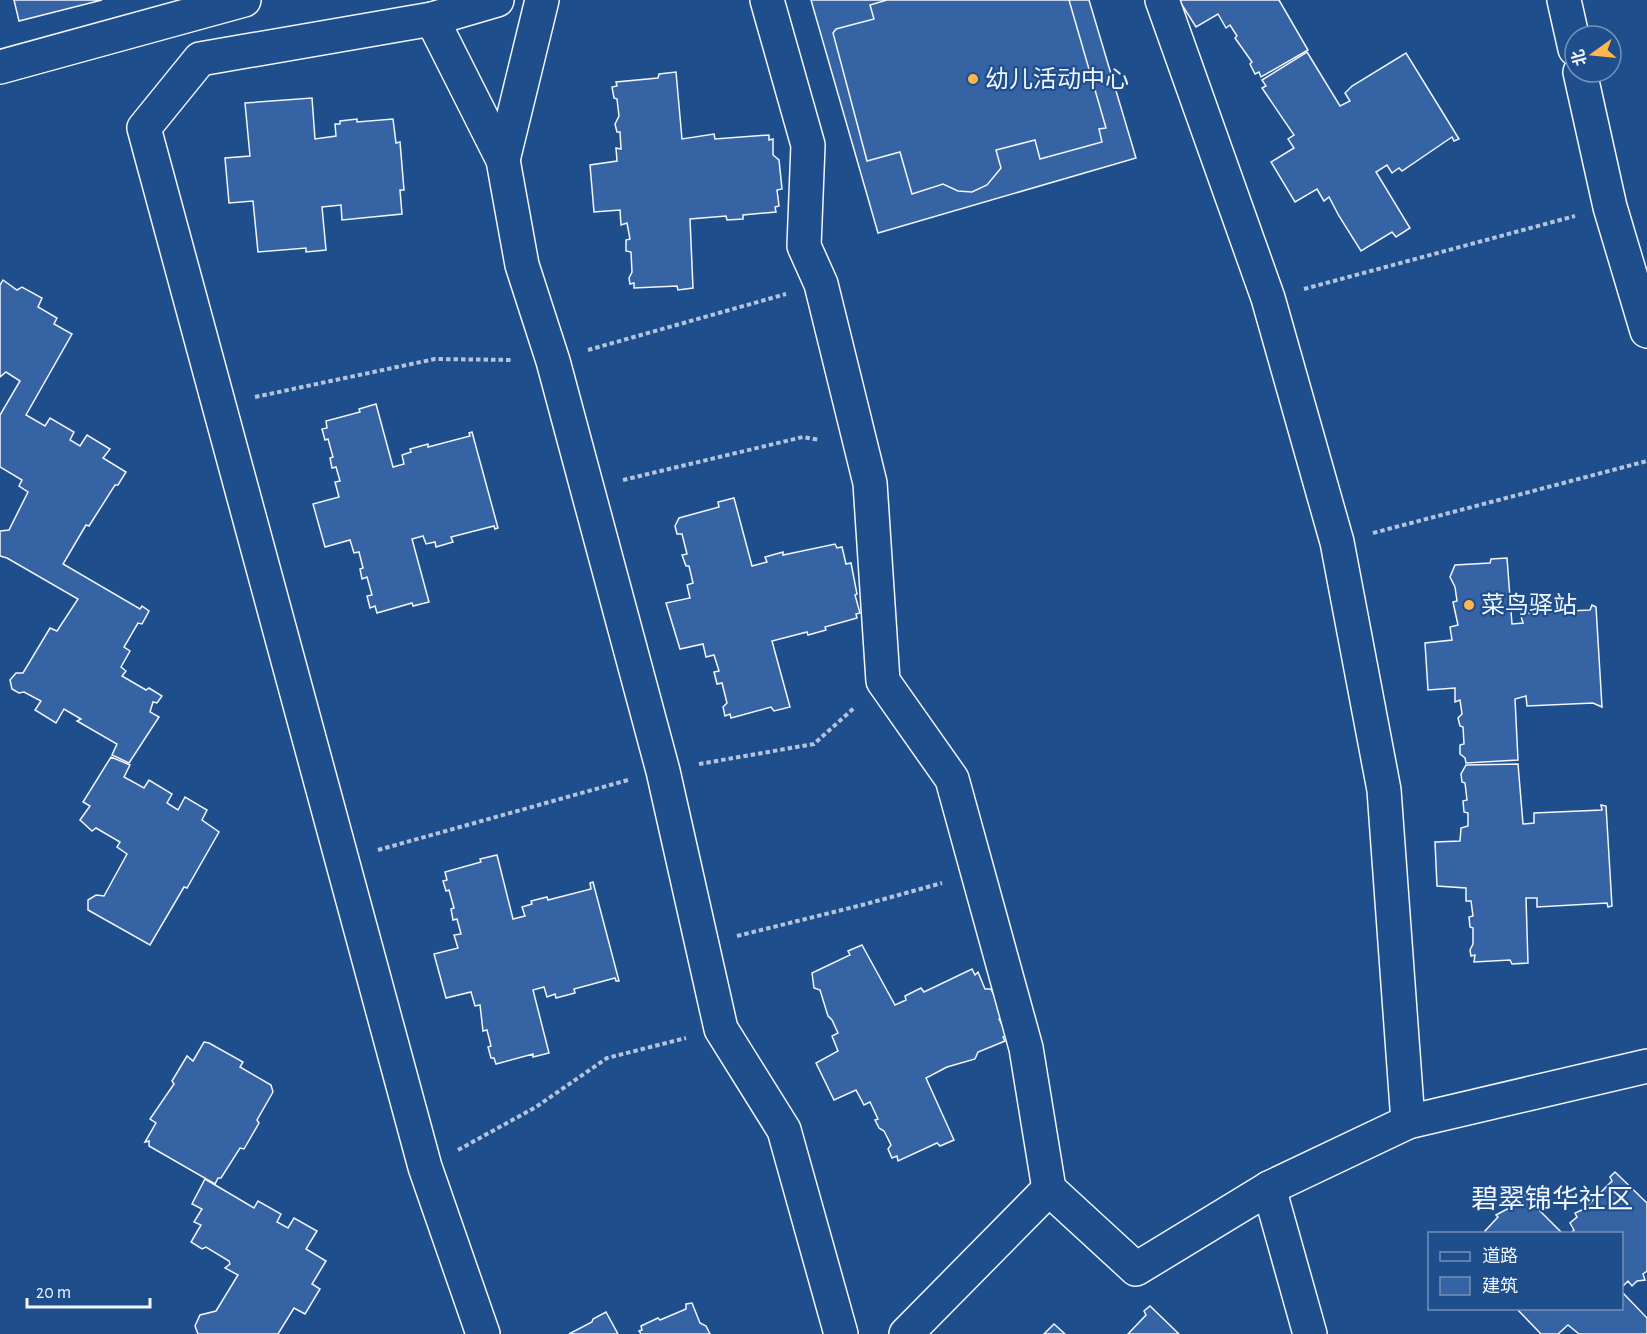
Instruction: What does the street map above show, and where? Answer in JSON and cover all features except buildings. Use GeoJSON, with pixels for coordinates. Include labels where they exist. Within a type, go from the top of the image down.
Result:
{"type":"FeatureCollection","features":[{"type":"Feature","properties":{"kind":"street"},"geometry":{"type":"LineString","coordinates":[[0,67],[244,0]]}},
{"type":"Feature","properties":{"kind":"street"},"geometry":{"type":"LineString","coordinates":[[483,1334],[425,1167],[144,128],[200,59],[432,19],[497,0]]}},
{"type":"Feature","properties":{"kind":"street"},"geometry":{"type":"LineString","coordinates":[[503,160],[542,0]]}},
{"type":"Feature","properties":{"kind":"street"},"geometry":{"type":"LineString","coordinates":[[767,0],[808,145],[804,246],[821,284],[870,483],[883,681],[952,779],[1026,1048],[1049,1189],[1136,1269],[1269,1188],[1408,1122],[1647,1066]]}},
{"type":"Feature","properties":{"kind":"street"},"geometry":{"type":"LineString","coordinates":[[1162,0],[1268,298],[1337,542],[1384,790],[1408,1122]]}},
{"type":"Feature","properties":{"kind":"street"},"geometry":{"type":"LineString","coordinates":[[1564,0],[1569,24]]}},
{"type":"Feature","properties":{"kind":"street"},"geometry":{"type":"LineString","coordinates":[[432,19],[503,160],[522,265],[553,361],[663,771],[721,1029],[784,1130],[841,1334]]}},
{"type":"Feature","properties":{"kind":"street"},"geometry":{"type":"LineString","coordinates":[[1583,84],[1610,207],[1647,332]]}},
{"type":"Feature","properties":{"kind":"street"},"geometry":{"type":"LineString","coordinates":[[1269,1188],[1310,1334]]}},
{"type":"Feature","properties":{"kind":"street"},"geometry":{"type":"LineString","coordinates":[[906,1334],[1049,1189]]}},
{"type":"Feature","properties":{"kind":"path"},"geometry":{"type":"LineString","coordinates":[[1268,298],[1610,207]]}},
{"type":"Feature","properties":{"kind":"path"},"geometry":{"type":"LineString","coordinates":[[219,405],[435,359],[553,361],[821,284]]}},
{"type":"Feature","properties":{"kind":"path"},"geometry":{"type":"LineString","coordinates":[[587,488],[802,437],[861,446]]}},
{"type":"Feature","properties":{"kind":"path"},"geometry":{"type":"LineString","coordinates":[[1337,542],[1647,461]]}},
{"type":"Feature","properties":{"kind":"path"},"geometry":{"type":"LineString","coordinates":[[342,860],[663,771],[814,744],[883,681]]}},
{"type":"Feature","properties":{"kind":"path"},"geometry":{"type":"LineString","coordinates":[[702,945],[978,873]]}},
{"type":"Feature","properties":{"kind":"path"},"geometry":{"type":"LineString","coordinates":[[425,1167],[536,1107],[607,1058],[721,1029]]}},
{"type":"Feature","properties":{"kind":"place","name":"幼儿活动中心"},"geometry":{"type":"Point","coordinates":[973,79]}},
{"type":"Feature","properties":{"kind":"place","name":"菜鸟驿站"},"geometry":{"type":"Point","coordinates":[1469,605]}},
{"type":"Feature","properties":{"kind":"district","name":"碧翠锦华社区"},"geometry":{"type":"Point","coordinates":[1552,1199]}}]}
